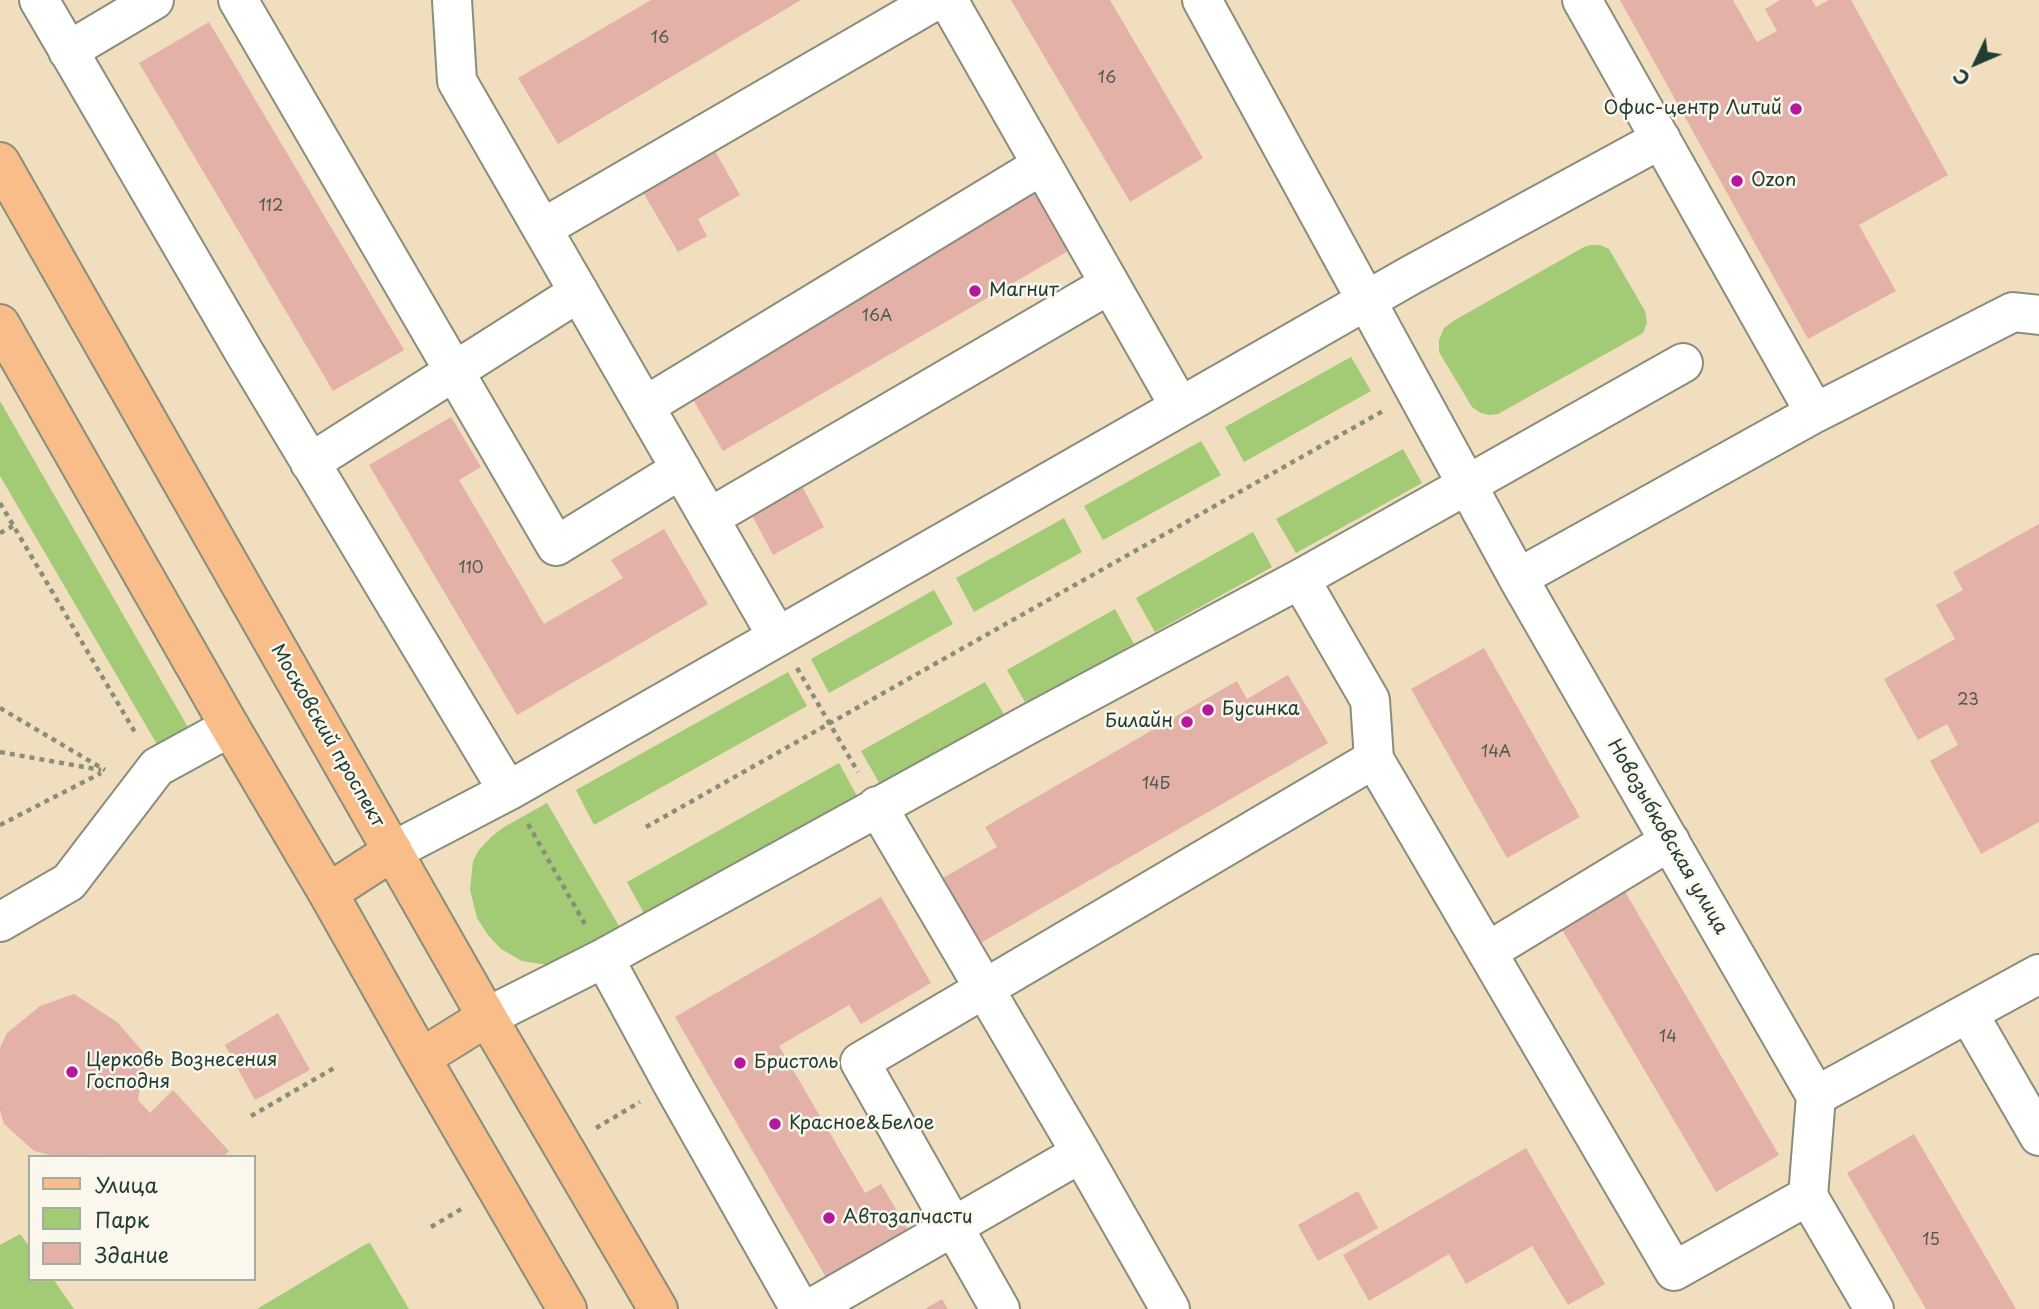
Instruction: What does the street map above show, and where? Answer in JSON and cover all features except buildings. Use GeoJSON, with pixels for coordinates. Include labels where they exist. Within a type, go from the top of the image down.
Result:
{"type":"FeatureCollection","features":[{"type":"Feature","properties":{"kind":"main road","name":"Московский проспект"},"geometry":{"type":"LineString","coordinates":[[0,162],[487,1017],[658,1309]]}},
{"type":"Feature","properties":{"kind":"main road"},"geometry":{"type":"LineString","coordinates":[[0,324],[567,1309]]}},
{"type":"Feature","properties":{"kind":"main road"},"geometry":{"type":"LineString","coordinates":[[328,893],[393,851]]}},
{"type":"Feature","properties":{"kind":"main road"},"geometry":{"type":"LineString","coordinates":[[421,1058],[487,1017]]}},
{"type":"Feature","properties":{"kind":"street"},"geometry":{"type":"LineString","coordinates":[[39,0],[310,463],[508,790]]}},
{"type":"Feature","properties":{"kind":"street"},"geometry":{"type":"LineString","coordinates":[[68,51],[154,0]]}},
{"type":"Feature","properties":{"kind":"street"},"geometry":{"type":"LineString","coordinates":[[238,0],[556,545],[681,469]]}},
{"type":"Feature","properties":{"kind":"street"},"geometry":{"type":"LineString","coordinates":[[452,0],[457,81],[777,635]]}},
{"type":"Feature","properties":{"kind":"street"},"geometry":{"type":"LineString","coordinates":[[543,228],[936,0]]}},
{"type":"Feature","properties":{"kind":"street"},"geometry":{"type":"LineString","coordinates":[[948,0],[1180,407]]}},
{"type":"Feature","properties":{"kind":"street","name":"Новозыбковская улица"},"geometry":{"type":"LineString","coordinates":[[1202,0],[1518,578],[1816,1096]]}},
{"type":"Feature","properties":{"kind":"street"},"geometry":{"type":"LineString","coordinates":[[1582,0],[1815,413]]}},
{"type":"Feature","properties":{"kind":"street"},"geometry":{"type":"LineString","coordinates":[[393,851],[508,790],[1411,275],[1661,139]]}},
{"type":"Feature","properties":{"kind":"street"},"geometry":{"type":"LineString","coordinates":[[645,406],[1042,164]]}},
{"type":"Feature","properties":{"kind":"street"},"geometry":{"type":"LineString","coordinates":[[709,518],[1110,284]]}},
{"type":"Feature","properties":{"kind":"street"},"geometry":{"type":"LineString","coordinates":[[310,463],[579,292]]}},
{"type":"Feature","properties":{"kind":"street"},"geometry":{"type":"LineString","coordinates":[[1518,578],[1815,413],[2013,313],[2039,315]]}},
{"type":"Feature","properties":{"kind":"street"},"geometry":{"type":"LineString","coordinates":[[487,1017],[604,958],[877,806],[1300,579],[1683,363]]}},
{"type":"Feature","properties":{"kind":"street"},"geometry":{"type":"LineString","coordinates":[[1300,579],[1370,700],[1374,759],[1674,1271],[1808,1196]]}},
{"type":"Feature","properties":{"kind":"street"},"geometry":{"type":"LineString","coordinates":[[0,922],[69,882],[151,758],[230,727]]}},
{"type":"Feature","properties":{"kind":"street"},"geometry":{"type":"LineString","coordinates":[[1000,1309],[860,1062],[1374,759]]}},
{"type":"Feature","properties":{"kind":"street"},"geometry":{"type":"LineString","coordinates":[[877,806],[1170,1309]]}},
{"type":"Feature","properties":{"kind":"street"},"geometry":{"type":"LineString","coordinates":[[1488,952],[1670,841]]}},
{"type":"Feature","properties":{"kind":"street"},"geometry":{"type":"LineString","coordinates":[[604,958],[800,1309]]}},
{"type":"Feature","properties":{"kind":"street"},"geometry":{"type":"LineString","coordinates":[[1874,1309],[1808,1196],[1816,1096],[2039,974]]}},
{"type":"Feature","properties":{"kind":"street"},"geometry":{"type":"LineString","coordinates":[[1968,1013],[2039,1136]]}},
{"type":"Feature","properties":{"kind":"street"},"geometry":{"type":"LineString","coordinates":[[810,1309],[1081,1153]]}},
{"type":"Feature","properties":{"kind":"path"},"geometry":{"type":"LineString","coordinates":[[646,827],[1383,411]]}},
{"type":"Feature","properties":{"kind":"path"},"geometry":{"type":"LineString","coordinates":[[0,503],[151,758],[106,771],[0,825]]}},
{"type":"Feature","properties":{"kind":"path"},"geometry":{"type":"LineString","coordinates":[[0,533],[13,526]]}},
{"type":"Feature","properties":{"kind":"path"},"geometry":{"type":"LineString","coordinates":[[777,635],[831,723],[877,806]]}},
{"type":"Feature","properties":{"kind":"path"},"geometry":{"type":"LineString","coordinates":[[0,708],[106,771]]}},
{"type":"Feature","properties":{"kind":"path"},"geometry":{"type":"LineString","coordinates":[[0,752],[106,771]]}},
{"type":"Feature","properties":{"kind":"path"},"geometry":{"type":"LineString","coordinates":[[508,790],[604,958]]}},
{"type":"Feature","properties":{"kind":"path"},"geometry":{"type":"LineString","coordinates":[[251,1116],[336,1067]]}},
{"type":"Feature","properties":{"kind":"green space"},"geometry":{"type":"Polygon","coordinates":[[[1591,245],[1609,249],[1645,311],[1647,323],[1643,333],[1498,414],[1481,413],[1472,407],[1439,352],[1439,340],[1444,328],[1591,245]]]}},
{"type":"Feature","properties":{"kind":"green space"},"geometry":{"type":"Polygon","coordinates":[[[1351,357],[1371,391],[1244,462],[1225,427],[1351,357]]]}},
{"type":"Feature","properties":{"kind":"green space"},"geometry":{"type":"Polygon","coordinates":[[[0,401],[189,729],[158,746],[0,476],[0,401]]]}},
{"type":"Feature","properties":{"kind":"green space"},"geometry":{"type":"Polygon","coordinates":[[[1201,441],[1221,475],[1103,540],[1084,506],[1201,441]]]}},
{"type":"Feature","properties":{"kind":"green space"},"geometry":{"type":"Polygon","coordinates":[[[1403,449],[1422,483],[1296,553],[1276,519],[1403,449]]]}},
{"type":"Feature","properties":{"kind":"green space"},"geometry":{"type":"Polygon","coordinates":[[[1064,518],[1082,552],[974,612],[956,578],[1064,518]]]}},
{"type":"Feature","properties":{"kind":"green space"},"geometry":{"type":"Polygon","coordinates":[[[1253,532],[1272,567],[1155,632],[1136,598],[1253,532]]]}},
{"type":"Feature","properties":{"kind":"green space"},"geometry":{"type":"Polygon","coordinates":[[[934,590],[953,624],[829,693],[811,659],[934,590]]]}},
{"type":"Feature","properties":{"kind":"green space"},"geometry":{"type":"Polygon","coordinates":[[[1115,609],[1134,644],[1026,704],[1007,670],[1115,609]]]}},
{"type":"Feature","properties":{"kind":"green space"},"geometry":{"type":"Polygon","coordinates":[[[788,672],[807,706],[594,825],[576,790],[788,672]]]}},
{"type":"Feature","properties":{"kind":"green space"},"geometry":{"type":"Polygon","coordinates":[[[985,682],[1005,716],[881,786],[861,751],[985,682]]]}},
{"type":"Feature","properties":{"kind":"green space"},"geometry":{"type":"Polygon","coordinates":[[[839,763],[858,798],[646,917],[627,882],[839,763]]]}},
{"type":"Feature","properties":{"kind":"green space"},"geometry":{"type":"Polygon","coordinates":[[[547,803],[622,931],[558,964],[522,961],[501,949],[477,918],[470,890],[473,861],[479,850],[504,827],[547,803]]]}},
{"type":"Feature","properties":{"kind":"green space"},"geometry":{"type":"Polygon","coordinates":[[[20,1234],[28,1244],[28,1281],[54,1281],[74,1309],[0,1309],[0,1245],[20,1234]]]}},
{"type":"Feature","properties":{"kind":"green space"},"geometry":{"type":"Polygon","coordinates":[[[370,1243],[409,1309],[257,1309],[366,1244],[370,1243]]]}},
{"type":"Feature","properties":{"kind":"place","name":"Офис-центр Литий"},"geometry":{"type":"Point","coordinates":[1796,109]}},
{"type":"Feature","properties":{"kind":"place","name":"Ozon"},"geometry":{"type":"Point","coordinates":[1737,181]}},
{"type":"Feature","properties":{"kind":"place","name":"Магнит"},"geometry":{"type":"Point","coordinates":[975,291]}},
{"type":"Feature","properties":{"kind":"place","name":"Бусинка"},"geometry":{"type":"Point","coordinates":[1208,710]}},
{"type":"Feature","properties":{"kind":"place","name":"Билайн"},"geometry":{"type":"Point","coordinates":[1187,722]}},
{"type":"Feature","properties":{"kind":"place","name":"Бристоль"},"geometry":{"type":"Point","coordinates":[740,1063]}},
{"type":"Feature","properties":{"kind":"place","name":"Церковь Вознесения Господня"},"geometry":{"type":"Point","coordinates":[72,1072]}},
{"type":"Feature","properties":{"kind":"place","name":"Красное&Белое"},"geometry":{"type":"Point","coordinates":[775,1124]}},
{"type":"Feature","properties":{"kind":"place","name":"Автозапчасти"},"geometry":{"type":"Point","coordinates":[829,1218]}}]}
